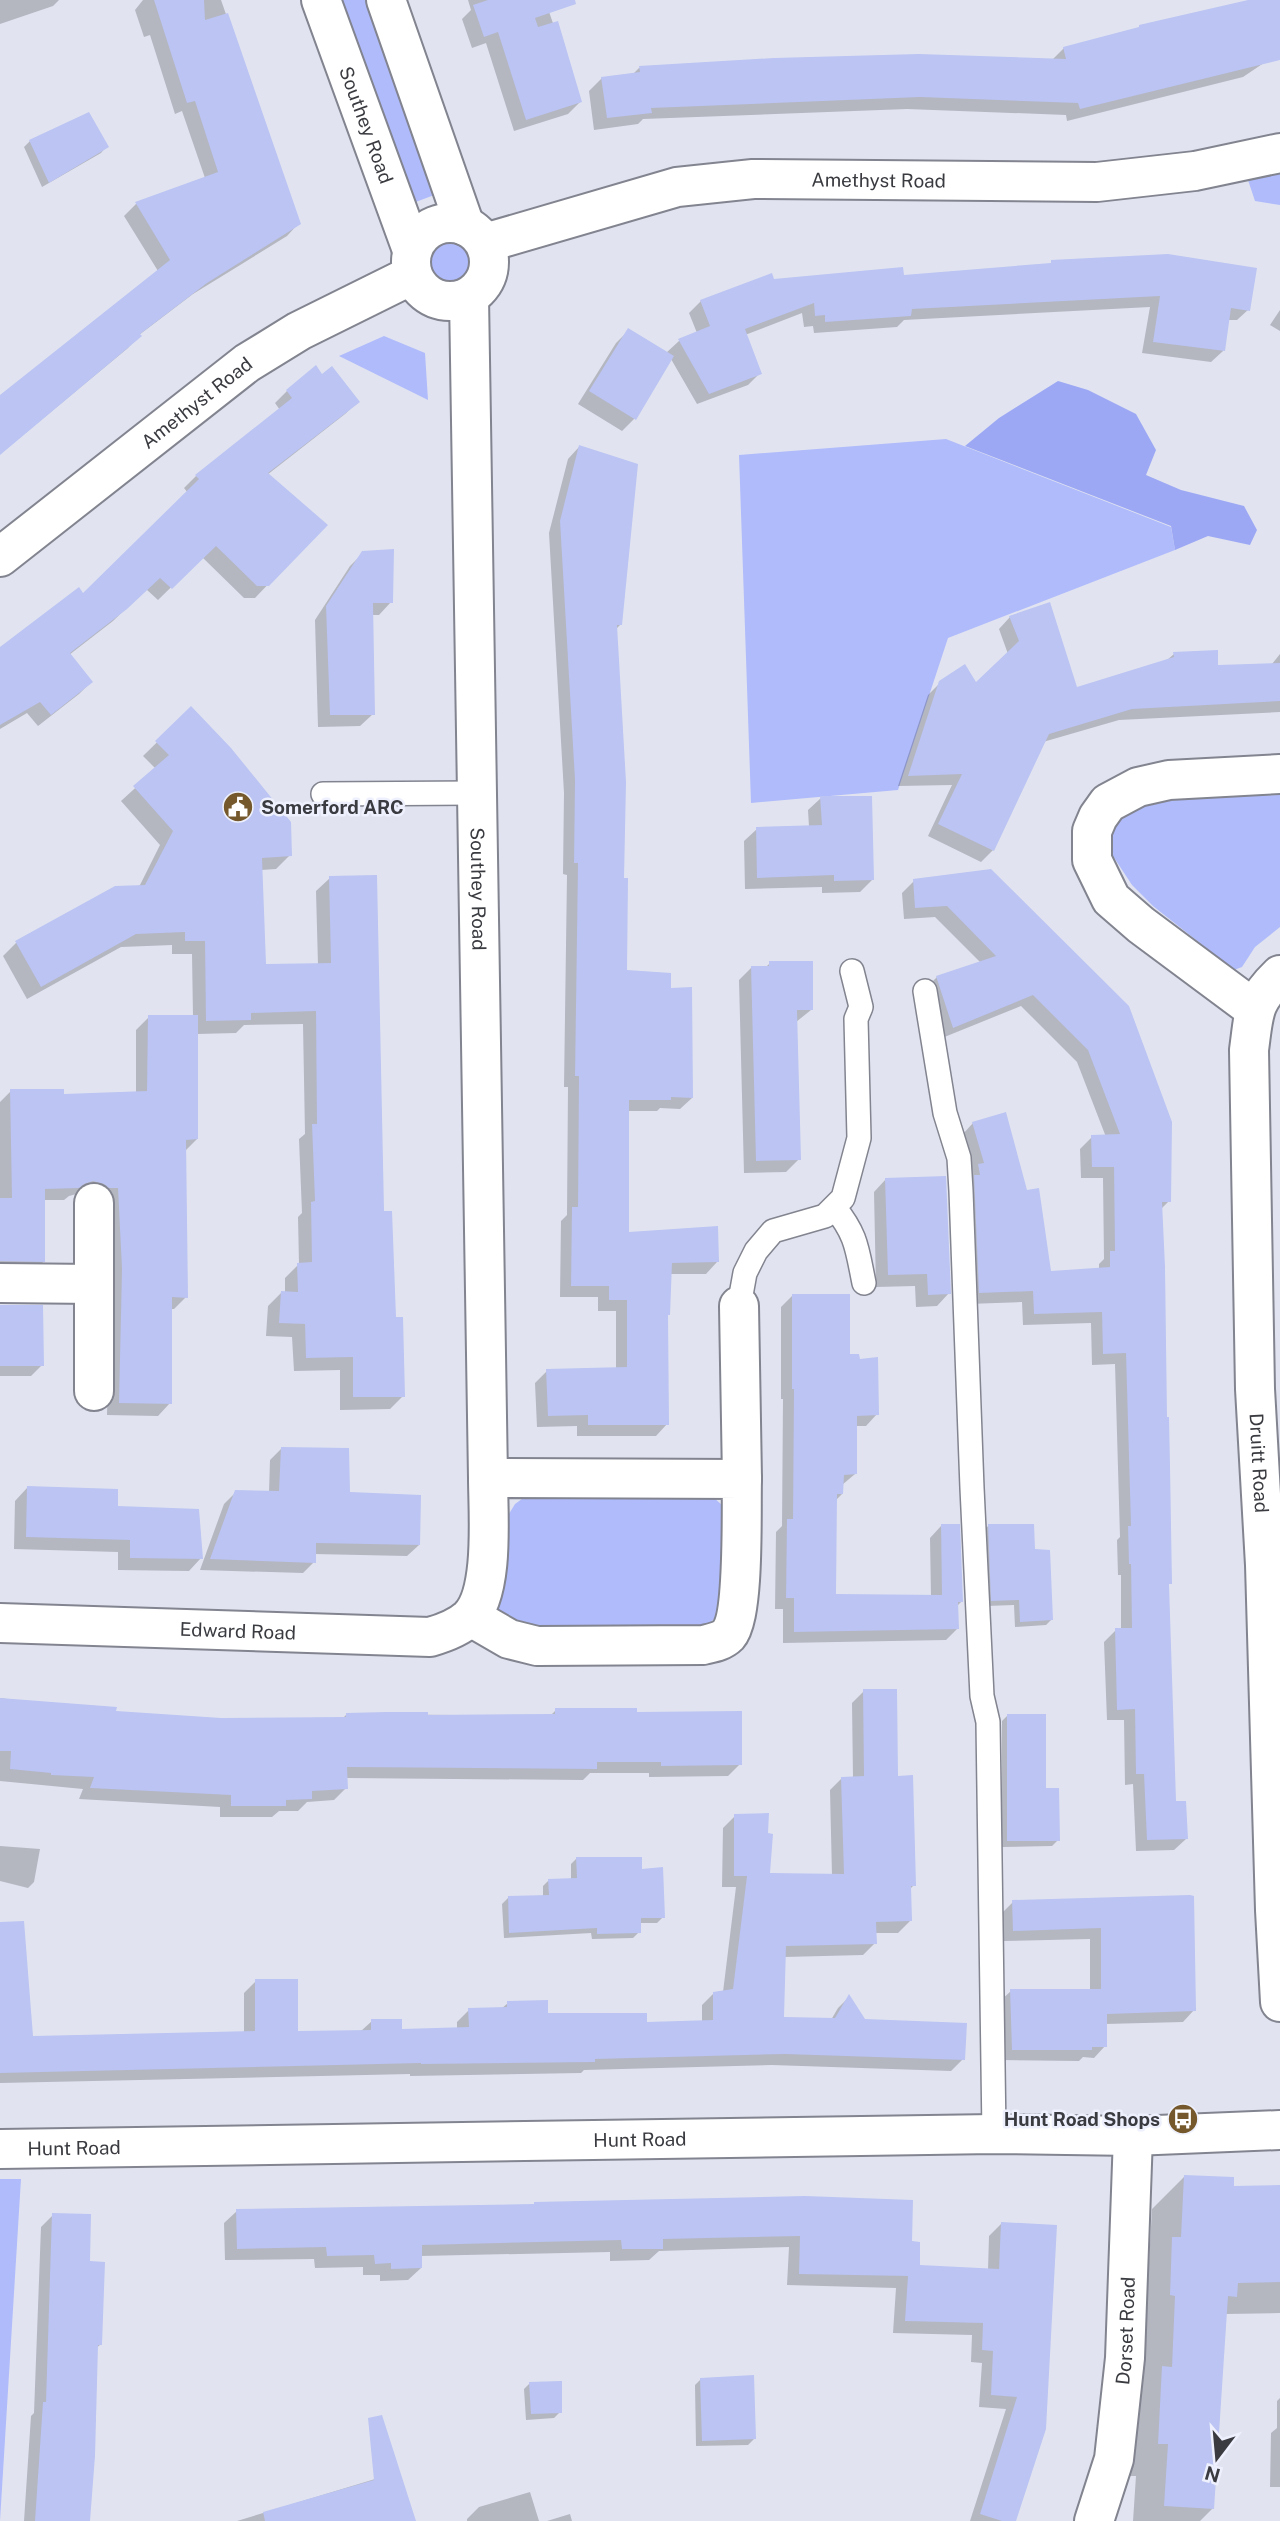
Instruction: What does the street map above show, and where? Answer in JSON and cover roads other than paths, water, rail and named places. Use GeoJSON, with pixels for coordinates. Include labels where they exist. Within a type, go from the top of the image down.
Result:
{"type":"FeatureCollection","features":[{"type":"Feature","properties":{"kind":"street","name":"Southey Road"},"geometry":{"type":"LineString","coordinates":[[321,0],[412,263]]}},
{"type":"Feature","properties":{"kind":"street"},"geometry":{"type":"LineString","coordinates":[[386,0],[475,234],[490,256],[484,283],[469,297],[456,302],[442,301],[419,286],[412,263],[419,237],[429,228],[442,223],[475,234]]}},
{"type":"Feature","properties":{"kind":"street","name":"Amethyst Road"},"geometry":{"type":"LineString","coordinates":[[475,234],[677,187],[752,179],[1097,182],[1195,171],[1280,153]]}},
{"type":"Feature","properties":{"kind":"street","name":"Amethyst Road"},"geometry":{"type":"LineString","coordinates":[[0,557],[247,363],[412,263]]}},
{"type":"Feature","properties":{"kind":"street","name":"Southey Road"},"geometry":{"type":"LineString","coordinates":[[469,297],[488,1478]]}},
{"type":"Feature","properties":{"kind":"street"},"geometry":{"type":"LineString","coordinates":[[1254,1009],[1141,925],[1111,898],[1092,860],[1092,831],[1108,803],[1138,787],[1169,780],[1280,774]]}},
{"type":"Feature","properties":{"kind":"street","name":"Druitt Road"},"geometry":{"type":"LineString","coordinates":[[1280,975],[1263,992],[1254,1009],[1249,1050],[1255,1389],[1265,1565],[1280,2002]]}},
{"type":"Feature","properties":{"kind":"street"},"geometry":{"type":"LineString","coordinates":[[94,1203],[94,1391]]}},
{"type":"Feature","properties":{"kind":"street"},"geometry":{"type":"LineString","coordinates":[[0,1283],[94,1284]]}},
{"type":"Feature","properties":{"kind":"street"},"geometry":{"type":"LineString","coordinates":[[739,1306],[742,1479],[737,1609],[729,1634],[703,1645],[537,1646],[509,1639],[471,1616],[484,1588],[488,1566],[488,1478],[742,1479]]}},
{"type":"Feature","properties":{"kind":"street","name":"Edward Road"},"geometry":{"type":"LineString","coordinates":[[0,1623],[430,1637],[444,1633],[471,1616]]}},
{"type":"Feature","properties":{"kind":"street","name":"Hunt Road"},"geometry":{"type":"LineString","coordinates":[[0,2149],[994,2134],[1133,2136],[1280,2130]]}},
{"type":"Feature","properties":{"kind":"street","name":"Dorset Road"},"geometry":{"type":"LineString","coordinates":[[1094,2521],[1114,2459],[1125,2358],[1133,2136]]}},
{"type":"Feature","properties":{"kind":"lane"},"geometry":{"type":"LineString","coordinates":[[323,794],[475,793]]}},
{"type":"Feature","properties":{"kind":"lane"},"geometry":{"type":"LineString","coordinates":[[739,1306],[745,1273],[756,1251],[773,1231],[825,1216],[842,1198],[859,1138],[856,1019],[861,1007],[852,971]]}},
{"type":"Feature","properties":{"kind":"lane"},"geometry":{"type":"LineString","coordinates":[[925,991],[945,1113],[959,1158],[961,1191],[982,1696],[988,1722],[994,2134]]}},
{"type":"Feature","properties":{"kind":"lane"},"geometry":{"type":"LineString","coordinates":[[834,1207],[849,1225],[855,1240],[864,1283]]}},
{"type":"Feature","properties":{"kind":"place","name":"Somerford ARC"},"geometry":{"type":"Point","coordinates":[238,807]}},
{"type":"Feature","properties":{"kind":"place","name":"Hunt Road Shops"},"geometry":{"type":"Point","coordinates":[1183,2119]}}]}
